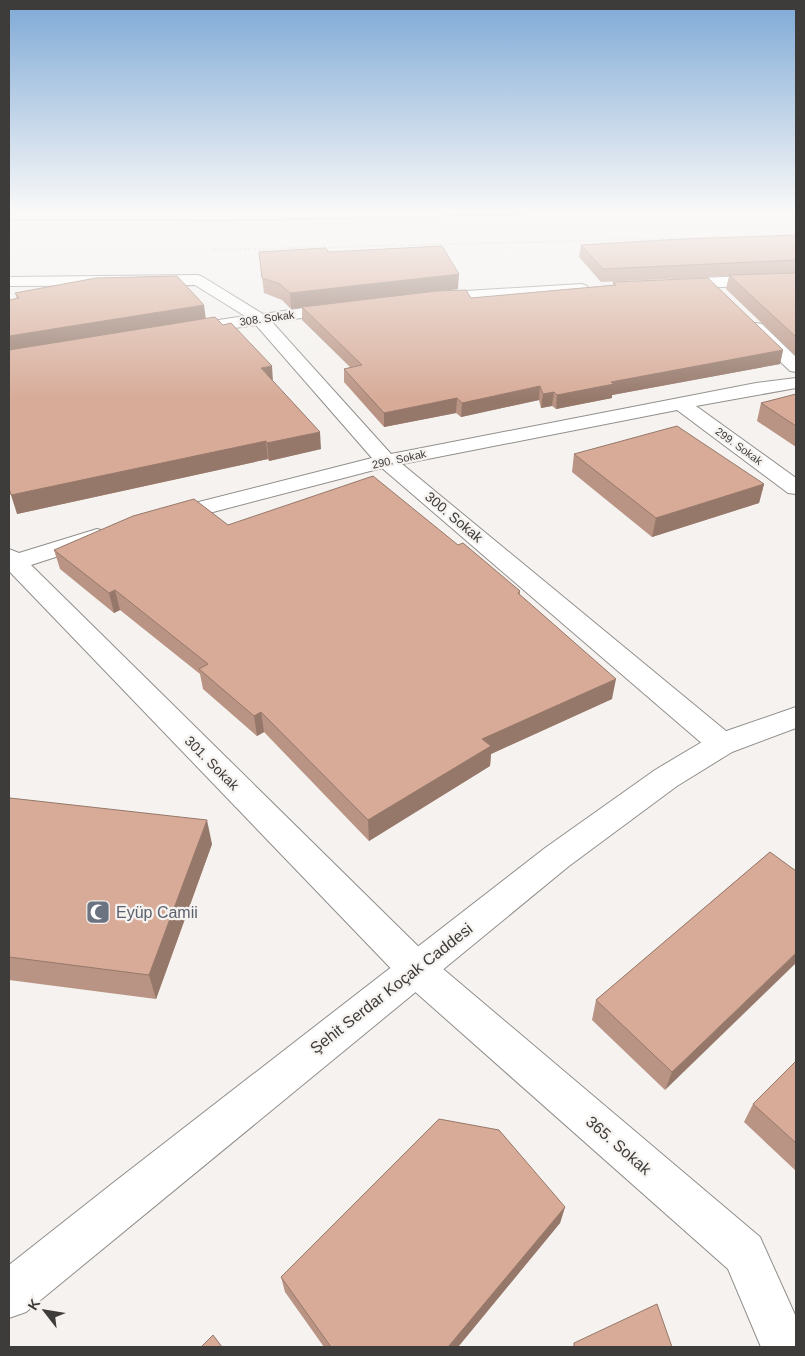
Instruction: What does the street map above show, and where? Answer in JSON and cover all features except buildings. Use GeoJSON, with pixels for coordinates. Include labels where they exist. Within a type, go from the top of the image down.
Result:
{"type":"FeatureCollection","features":[{"type":"Feature","properties":{"kind":"main road"},"geometry":{"type":"LineString","coordinates":[[661,285],[796,279]]}},
{"type":"Feature","properties":{"kind":"main road","name":"300. Sokak"},"geometry":{"type":"LineString","coordinates":[[9,282],[198,280],[260,319],[386,461],[722,744]]}},
{"type":"Feature","properties":{"kind":"main road"},"geometry":{"type":"LineString","coordinates":[[709,282],[722,296]]}},
{"type":"Feature","properties":{"kind":"main road"},"geometry":{"type":"LineString","coordinates":[[419,299],[593,289]]}},
{"type":"Feature","properties":{"kind":"main road","name":"308. Sokak"},"geometry":{"type":"LineString","coordinates":[[172,332],[356,306]]}},
{"type":"Feature","properties":{"kind":"main road"},"geometry":{"type":"LineString","coordinates":[[743,315],[796,367]]}},
{"type":"Feature","properties":{"kind":"main road","name":"290. Sokak"},"geometry":{"type":"LineString","coordinates":[[150,521],[386,461],[682,405],[756,389],[796,383]]}},
{"type":"Feature","properties":{"kind":"main road","name":"299. Sokak"},"geometry":{"type":"LineString","coordinates":[[682,405],[796,488]]}},
{"type":"Feature","properties":{"kind":"main road"},"geometry":{"type":"LineString","coordinates":[[10,560],[112,532]]}},
{"type":"Feature","properties":{"kind":"main road","name":"301. Sokak"},"geometry":{"type":"LineString","coordinates":[[10,560],[416,969]]}},
{"type":"Feature","properties":{"kind":"main road","name":"Şehit Serdar Koçak Caddesi"},"geometry":{"type":"LineString","coordinates":[[9,1295],[557,856],[666,778],[722,744],[796,717]]}},
{"type":"Feature","properties":{"kind":"main road","name":"365. Sokak"},"geometry":{"type":"LineString","coordinates":[[416,969],[744,1253],[785,1347]]}},
{"type":"Feature","properties":{"kind":"place","name":"Eyüp Camii"},"geometry":{"type":"Point","coordinates":[98,912]}}]}
